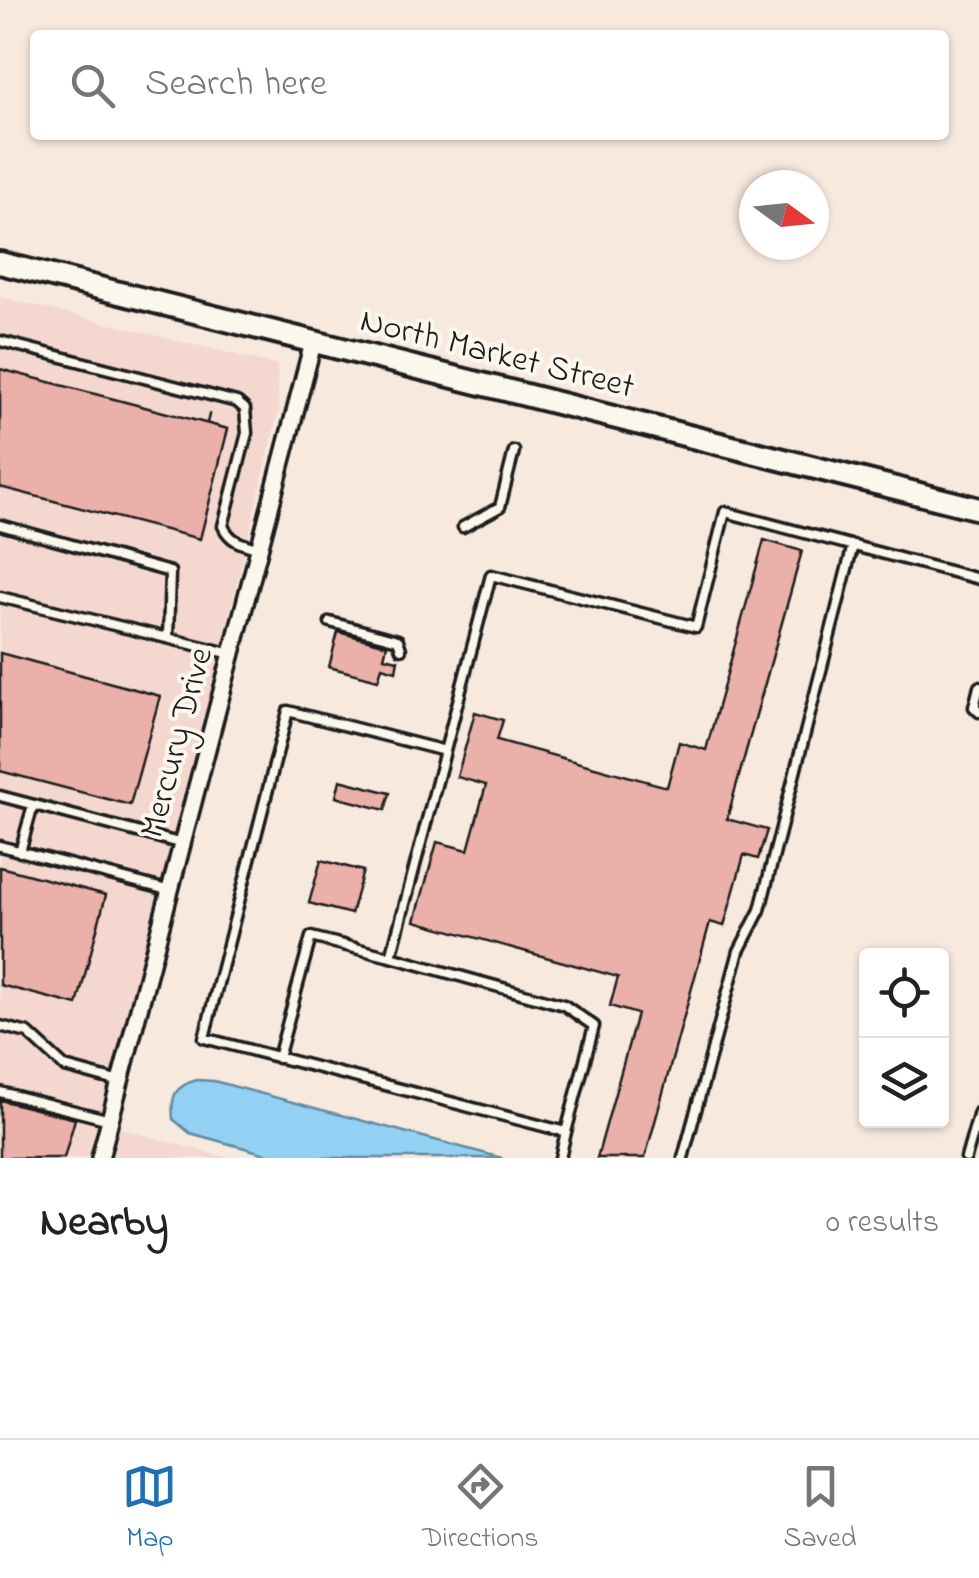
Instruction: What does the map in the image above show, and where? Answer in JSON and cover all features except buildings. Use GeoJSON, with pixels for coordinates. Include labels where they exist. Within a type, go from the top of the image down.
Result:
{"type":"FeatureCollection","features":[{"type":"Feature","properties":{"kind":"main road","name":"North Market Street"},"geometry":{"type":"LineString","coordinates":[[0,262],[979,509]]}},
{"type":"Feature","properties":{"kind":"street","name":"Mercury Drive"},"geometry":{"type":"LineString","coordinates":[[100,1158],[313,343]]}},
{"type":"Feature","properties":{"kind":"lane"},"geometry":{"type":"LineString","coordinates":[[0,341],[237,402],[245,409],[247,433],[223,526],[237,542],[260,549]]}},
{"type":"Feature","properties":{"kind":"lane"},"geometry":{"type":"LineString","coordinates":[[463,528],[500,507],[514,451]]}},
{"type":"Feature","properties":{"kind":"lane"},"geometry":{"type":"LineString","coordinates":[[391,957],[491,575],[696,626],[725,512],[979,578]]}},
{"type":"Feature","properties":{"kind":"lane"},"geometry":{"type":"LineString","coordinates":[[0,525],[170,572],[168,638]]}},
{"type":"Feature","properties":{"kind":"lane"},"geometry":{"type":"LineString","coordinates":[[684,1158],[739,951],[760,910],[853,545]]}},
{"type":"Feature","properties":{"kind":"lane"},"geometry":{"type":"LineString","coordinates":[[0,597],[232,654]]}},
{"type":"Feature","properties":{"kind":"lane"},"geometry":{"type":"LineString","coordinates":[[330,622],[398,640],[401,650]]}},
{"type":"Feature","properties":{"kind":"lane"},"geometry":{"type":"LineString","coordinates":[[979,686],[974,707],[979,712]]}},
{"type":"Feature","properties":{"kind":"lane"},"geometry":{"type":"LineString","coordinates":[[445,751],[288,710],[204,1038],[566,1132]]}},
{"type":"Feature","properties":{"kind":"lane"},"geometry":{"type":"LineString","coordinates":[[0,796],[183,844]]}},
{"type":"Feature","properties":{"kind":"lane"},"geometry":{"type":"LineString","coordinates":[[20,852],[32,805]]}},
{"type":"Feature","properties":{"kind":"lane"},"geometry":{"type":"LineString","coordinates":[[0,846],[170,891]]}},
{"type":"Feature","properties":{"kind":"lane"},"geometry":{"type":"LineString","coordinates":[[278,1058],[311,936],[564,1005],[594,1026],[560,1158]]}},
{"type":"Feature","properties":{"kind":"lane"},"geometry":{"type":"LineString","coordinates":[[0,1026],[28,1033],[64,1066],[120,1082]]}},
{"type":"Feature","properties":{"kind":"lane"},"geometry":{"type":"LineString","coordinates":[[0,1092],[110,1120]]}},
{"type":"Feature","properties":{"kind":"lane"},"geometry":{"type":"LineString","coordinates":[[966,1158],[979,1112]]}},
{"type":"Feature","properties":{"kind":"path"},"geometry":{"type":"LineString","coordinates":[[207,423],[214,396]]}},
{"type":"Feature","properties":{"kind":"shaded area"},"geometry":{"type":"Polygon","coordinates":[[[0,297],[277,365],[279,410],[183,807],[101,1123],[228,1158],[0,1158],[0,297]]]}},
{"type":"Feature","properties":{"kind":"water"},"geometry":{"type":"Polygon","coordinates":[[[197,1080],[214,1081],[502,1158],[281,1158],[190,1133],[173,1119],[176,1093],[183,1085],[197,1080]]]}}]}
